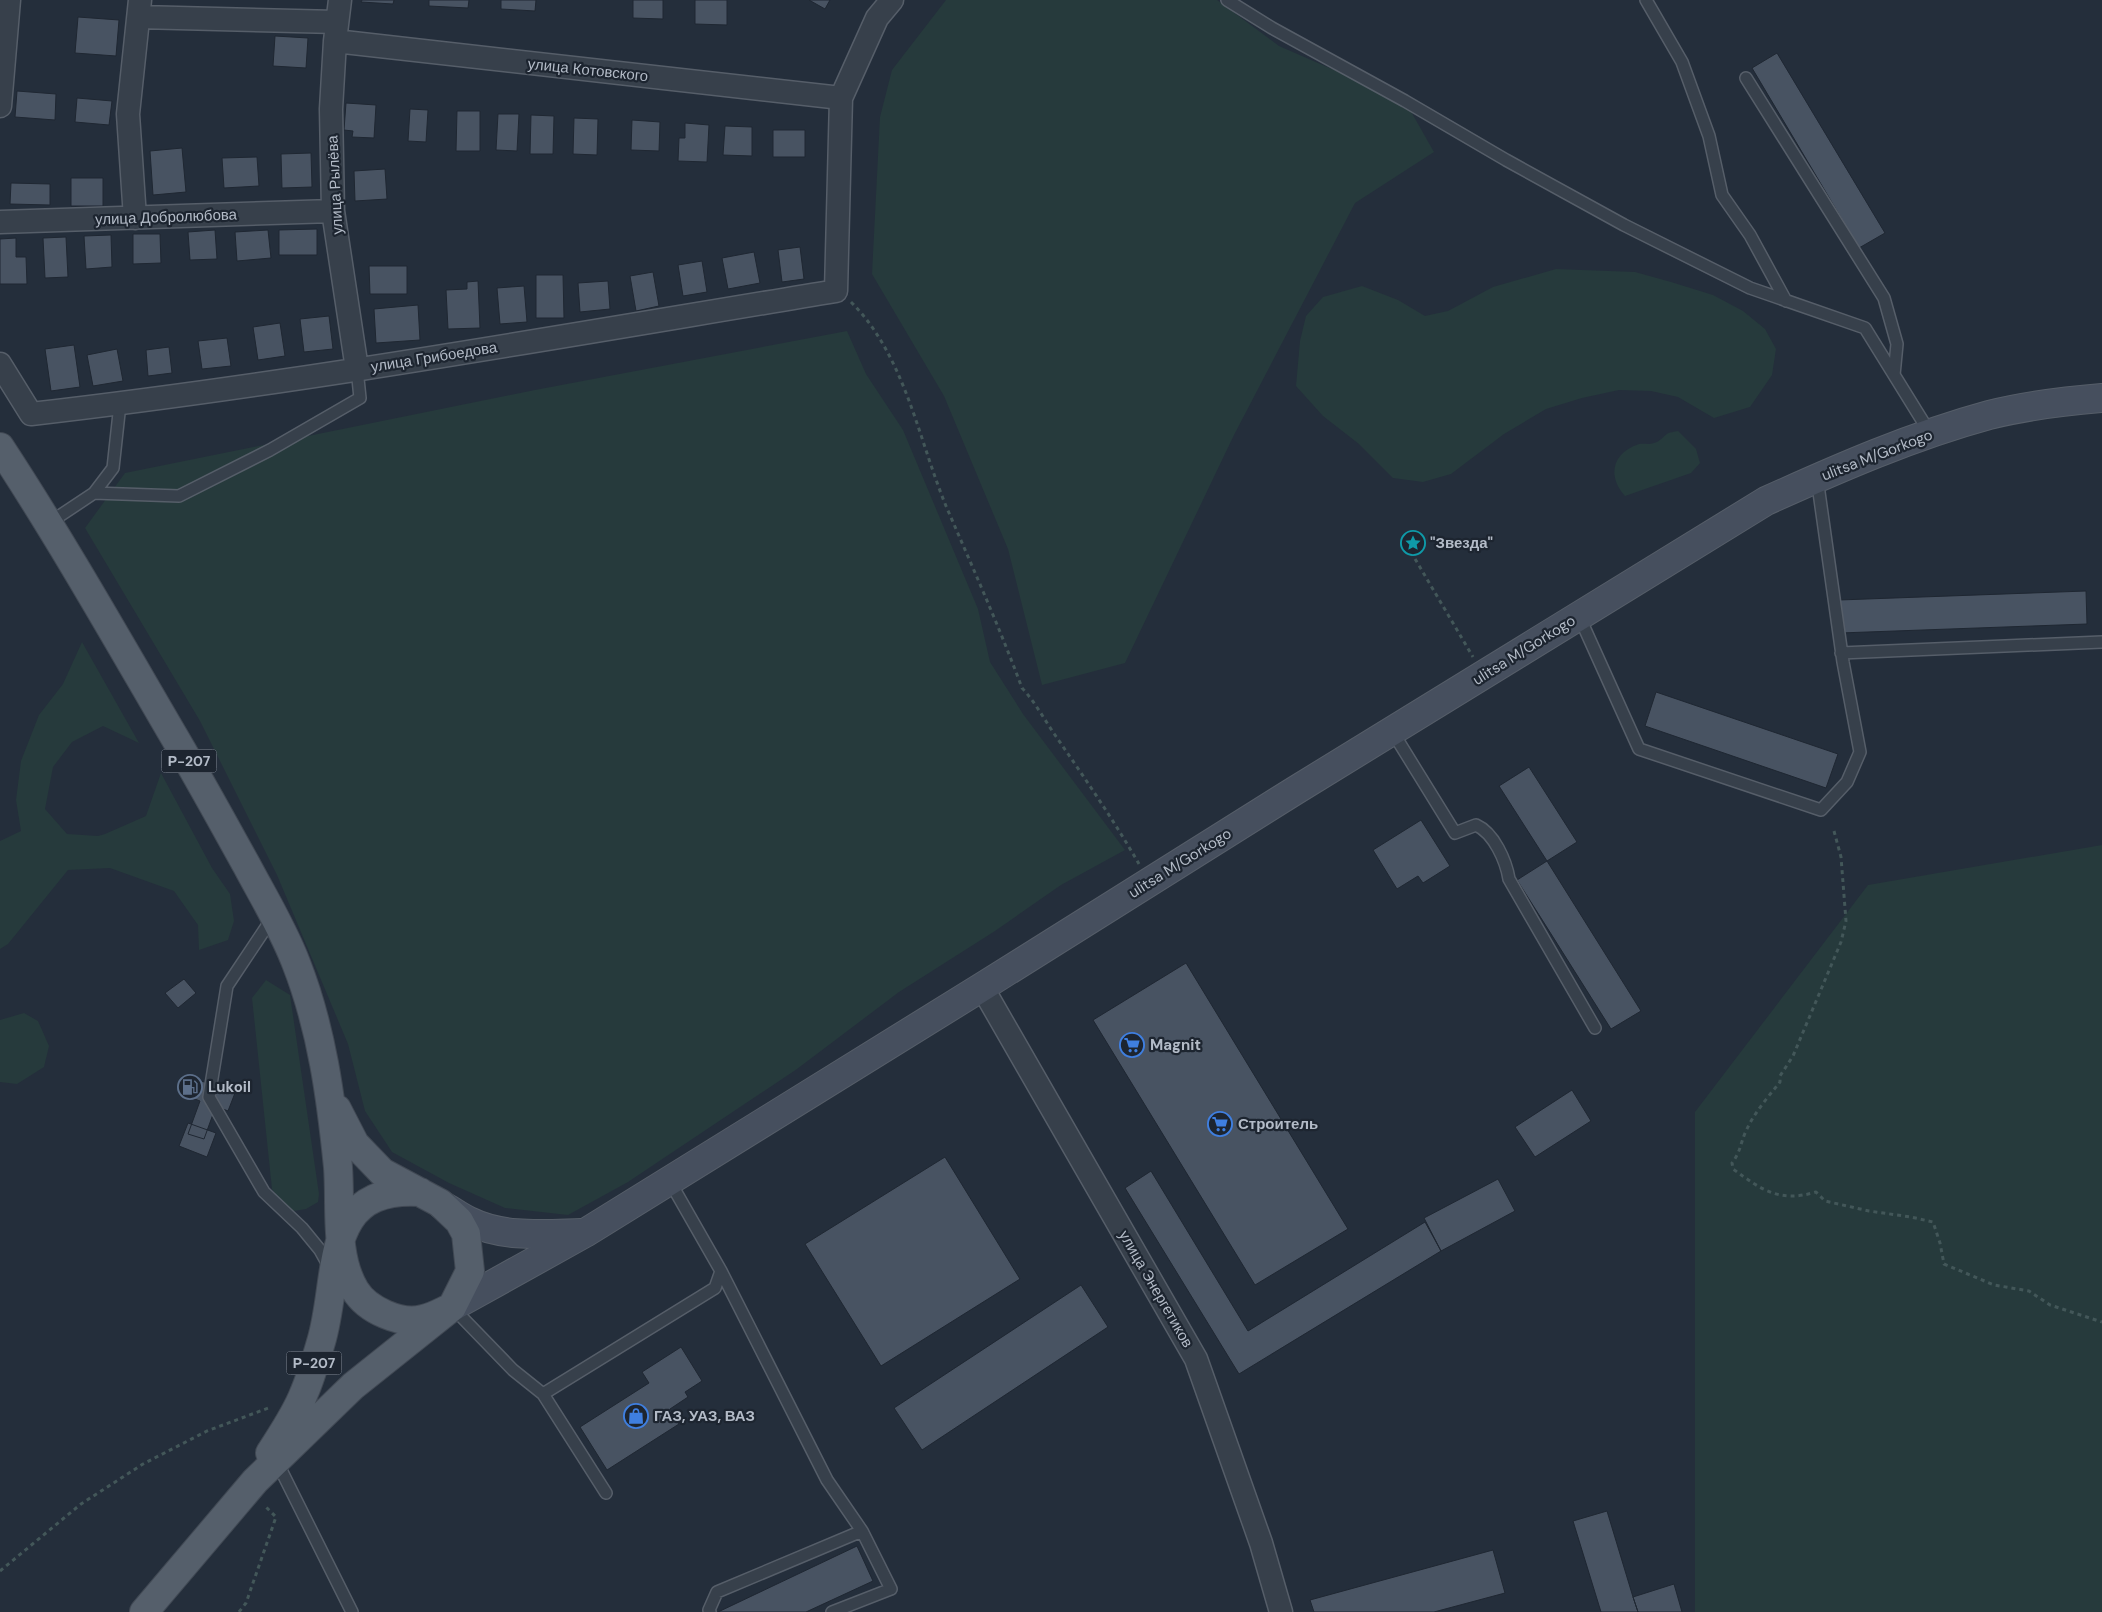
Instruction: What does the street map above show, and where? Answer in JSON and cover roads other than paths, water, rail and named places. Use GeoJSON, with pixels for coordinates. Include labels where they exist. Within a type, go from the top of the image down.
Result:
{"type":"FeatureCollection","features":[{"type":"Feature","properties":{"kind":"main road","name":"ulitsa M/Gorkogo"},"geometry":{"type":"LineString","coordinates":[[452,1307],[585,1233],[1392,731],[1766,501],[1817,478],[1930,433],[1991,415],[2072,401],[2102,398]]}},
{"type":"Feature","properties":{"kind":"main road","name":"Р-207"},"geometry":{"type":"LineString","coordinates":[[0,447],[49,523],[197,776],[274,916],[296,964],[319,1034],[331,1097],[339,1181],[341,1234],[347,1276],[357,1294],[374,1310],[396,1318],[422,1320],[452,1307]]}},
{"type":"Feature","properties":{"kind":"main road","name":"Р-207"},"geometry":{"type":"LineString","coordinates":[[144,1612],[251,1485],[276,1460],[353,1386],[452,1307],[470,1271],[466,1234],[458,1221],[430,1198],[382,1172],[355,1144],[331,1097]]}},
{"type":"Feature","properties":{"kind":"main road"},"geometry":{"type":"LineString","coordinates":[[341,1234],[354,1213],[367,1201],[399,1191],[430,1198],[470,1222],[496,1229],[522,1234],[585,1233]]}},
{"type":"Feature","properties":{"kind":"main road","name":"Р-207"},"geometry":{"type":"LineString","coordinates":[[251,1485],[304,1394],[322,1340],[341,1234]]}},
{"type":"Feature","properties":{"kind":"street"},"geometry":{"type":"LineString","coordinates":[[0,106],[9,0]]}},
{"type":"Feature","properties":{"kind":"street","name":"улица Рылёва"},"geometry":{"type":"LineString","coordinates":[[340,0],[331,109],[333,211],[357,369]]}},
{"type":"Feature","properties":{"kind":"street"},"geometry":{"type":"LineString","coordinates":[[841,98],[877,18],[892,0]]}},
{"type":"Feature","properties":{"kind":"street"},"geometry":{"type":"LineString","coordinates":[[135,218],[128,114],[140,9]]}},
{"type":"Feature","properties":{"kind":"street","name":"улица Котовского"},"geometry":{"type":"LineString","coordinates":[[140,9],[336,32],[841,98]]}},
{"type":"Feature","properties":{"kind":"street","name":"улица Грибоедова"},"geometry":{"type":"LineString","coordinates":[[0,364],[31,414],[120,404],[357,369],[836,291],[841,98]]}},
{"type":"Feature","properties":{"kind":"street","name":"улица Добролюбова"},"geometry":{"type":"LineString","coordinates":[[0,222],[333,211]]}},
{"type":"Feature","properties":{"kind":"street","name":"улица Энергетиков"},"geometry":{"type":"LineString","coordinates":[[982,987],[1196,1359],[1261,1543],[1281,1612]]}},
{"type":"Feature","properties":{"kind":"lane"},"geometry":{"type":"LineString","coordinates":[[1227,0],[1272,28],[1624,225],[1750,288],[1865,328],[1930,433]]}},
{"type":"Feature","properties":{"kind":"lane"},"geometry":{"type":"LineString","coordinates":[[1646,0],[1682,62],[1709,136],[1722,195],[1750,235],[1786,301]]}},
{"type":"Feature","properties":{"kind":"lane"},"geometry":{"type":"LineString","coordinates":[[1746,78],[1884,298],[1897,344],[1894,375]]}},
{"type":"Feature","properties":{"kind":"lane"},"geometry":{"type":"LineString","coordinates":[[94,493],[179,496],[270,450],[360,398],[357,369]]}},
{"type":"Feature","properties":{"kind":"lane"},"geometry":{"type":"LineString","coordinates":[[49,523],[94,493],[113,468],[120,404]]}},
{"type":"Feature","properties":{"kind":"lane"},"geometry":{"type":"LineString","coordinates":[[1579,616],[1639,749],[1822,810],[1847,782],[1860,752],[1841,653],[1817,478]]}},
{"type":"Feature","properties":{"kind":"lane"},"geometry":{"type":"LineString","coordinates":[[1841,653],[2102,642]]}},
{"type":"Feature","properties":{"kind":"lane"},"geometry":{"type":"LineString","coordinates":[[1392,731],[1455,833],[1476,825],[1485,829],[1506,864],[1510,879],[1596,1028]]}},
{"type":"Feature","properties":{"kind":"lane"},"geometry":{"type":"LineString","coordinates":[[274,916],[227,986],[209,1097],[264,1192],[302,1228],[320,1250],[334,1274]]}},
{"type":"Feature","properties":{"kind":"lane"},"geometry":{"type":"LineString","coordinates":[[669,1180],[721,1272],[827,1480],[862,1531],[891,1589],[832,1612]]}},
{"type":"Feature","properties":{"kind":"lane"},"geometry":{"type":"LineString","coordinates":[[543,1394],[715,1288],[721,1272]]}},
{"type":"Feature","properties":{"kind":"lane"},"geometry":{"type":"LineString","coordinates":[[452,1307],[513,1370],[543,1394],[606,1493]]}},
{"type":"Feature","properties":{"kind":"lane"},"geometry":{"type":"LineString","coordinates":[[276,1460],[352,1612]]}},
{"type":"Feature","properties":{"kind":"lane"},"geometry":{"type":"LineString","coordinates":[[710,1612],[709,1610],[717,1592],[862,1531]]}},
{"type":"Feature","properties":{"kind":"place","name":"\"Звезда\""},"geometry":{"type":"Point","coordinates":[1413,543]}},
{"type":"Feature","properties":{"kind":"place","name":"Magnit"},"geometry":{"type":"Point","coordinates":[1132,1045]}},
{"type":"Feature","properties":{"kind":"place","name":"Lukoil"},"geometry":{"type":"Point","coordinates":[190,1087]}},
{"type":"Feature","properties":{"kind":"place","name":"Строитель"},"geometry":{"type":"Point","coordinates":[1220,1124]}},
{"type":"Feature","properties":{"kind":"place","name":"ГАЗ, УАЗ, ВАЗ"},"geometry":{"type":"Point","coordinates":[636,1416]}}]}
